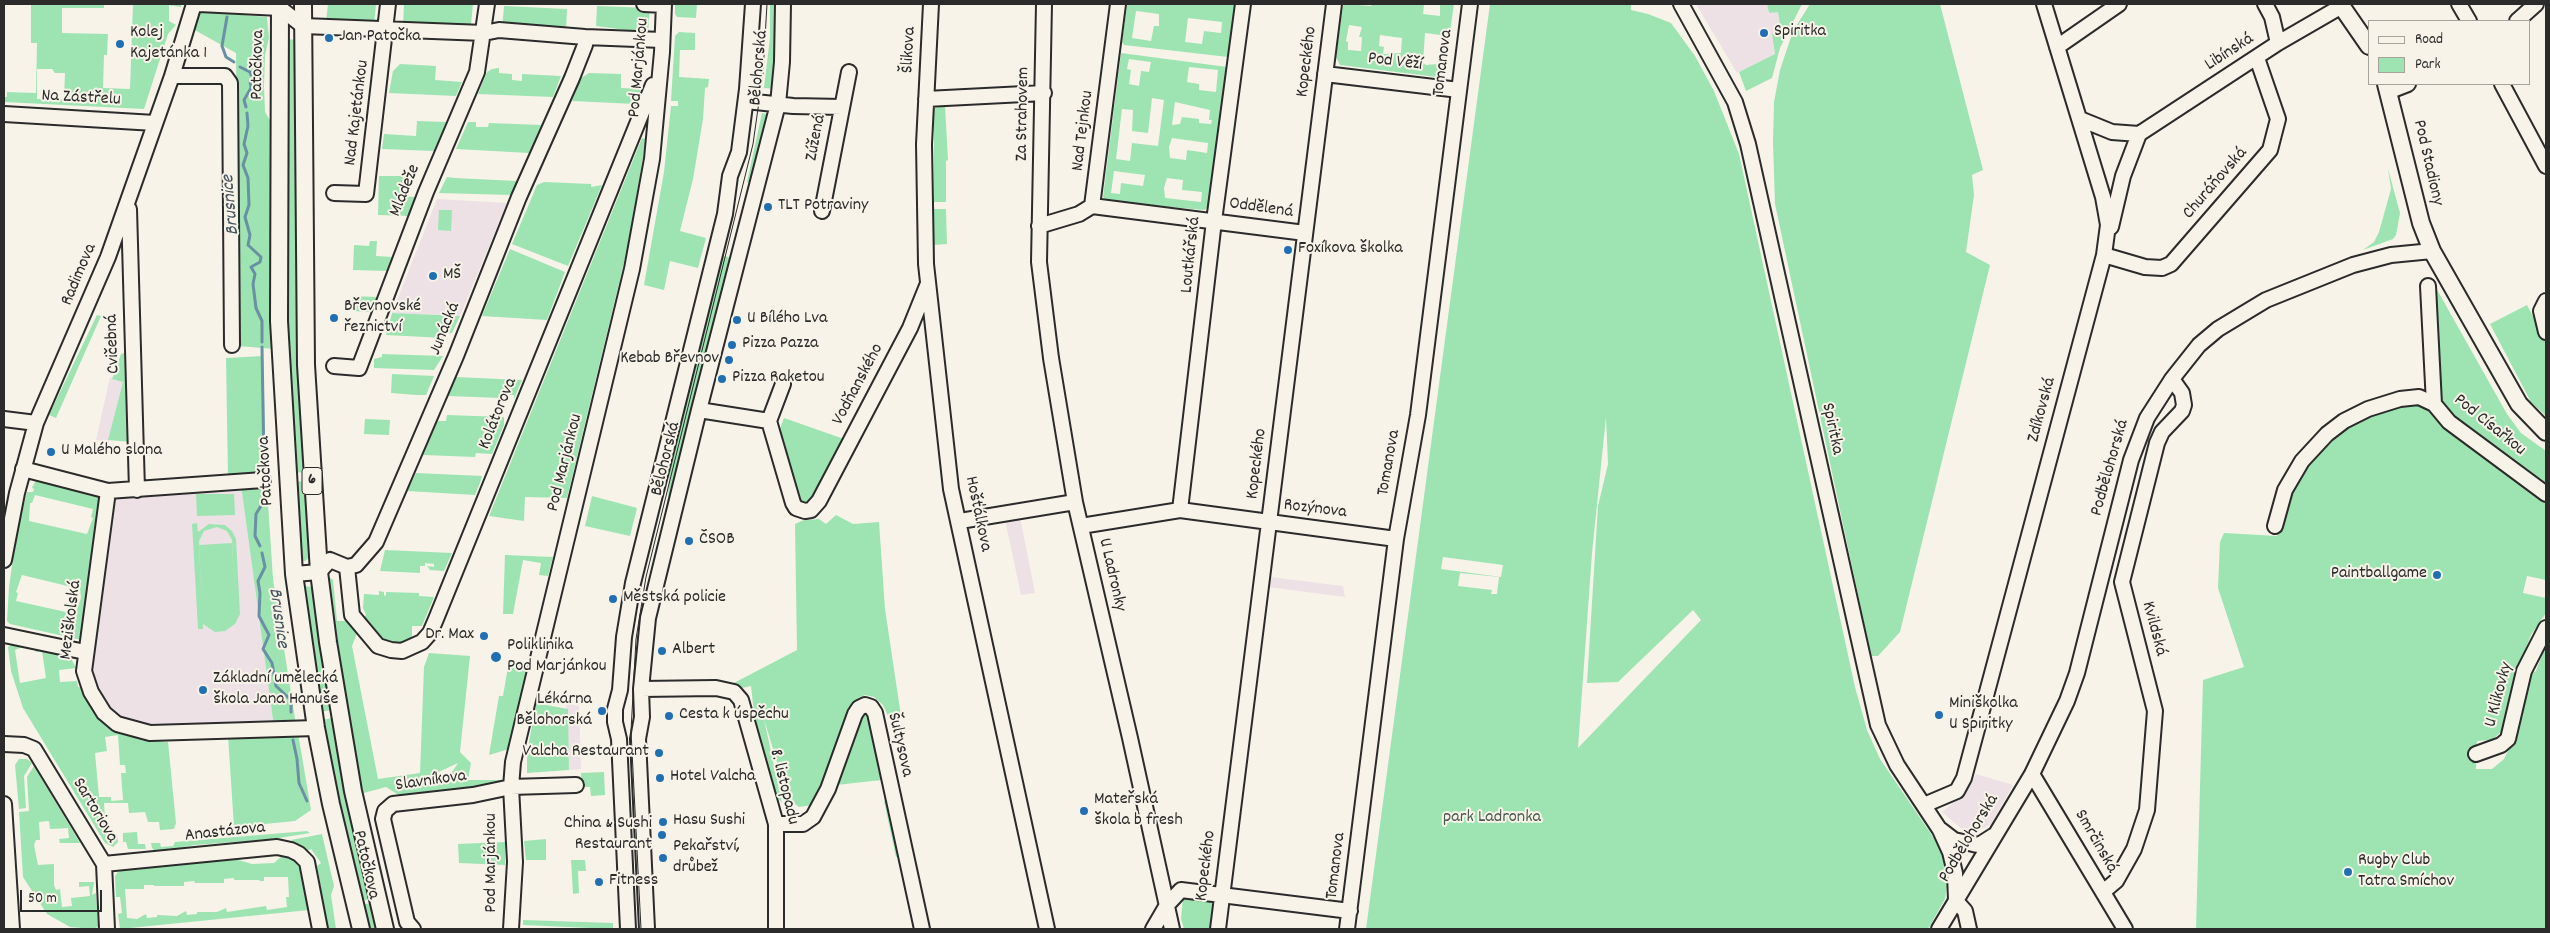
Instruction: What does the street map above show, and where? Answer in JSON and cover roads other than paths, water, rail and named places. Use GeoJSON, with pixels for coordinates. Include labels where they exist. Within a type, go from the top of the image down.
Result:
{"type":"FeatureCollection","features":[{"type":"Feature","properties":{"kind":"main road","name":"Patočkova"},"geometry":{"type":"LineString","coordinates":[[303,4],[306,365],[318,572],[353,792],[385,929]]}},
{"type":"Feature","properties":{"kind":"main road","name":"Patočkova"},"geometry":{"type":"LineString","coordinates":[[282,5],[279,321],[294,574],[316,728],[360,929]]}},
{"type":"Feature","properties":{"kind":"main road"},"geometry":{"type":"LineString","coordinates":[[2341,5],[2368,45]]}},
{"type":"Feature","properties":{"kind":"main road","name":"Pod Stadiony"},"geometry":{"type":"LineString","coordinates":[[2388,87],[2419,218],[2432,251]]}},
{"type":"Feature","properties":{"kind":"main road"},"geometry":{"type":"LineString","coordinates":[[2432,251],[2519,404],[2546,432]]}},
{"type":"Feature","properties":{"kind":"street","name":"Radimova"},"geometry":{"type":"LineString","coordinates":[[4,560],[23,469],[36,424],[108,257],[172,76],[194,4]]}},
{"type":"Feature","properties":{"kind":"street"},"geometry":{"type":"LineString","coordinates":[[199,4],[282,5],[303,26],[484,34],[499,30],[585,37],[662,40]]}},
{"type":"Feature","properties":{"kind":"street","name":"Nad Kajetánkou"},"geometry":{"type":"LineString","coordinates":[[334,192],[366,194],[388,4]]}},
{"type":"Feature","properties":{"kind":"street","name":"Mládeže"},"geometry":{"type":"LineString","coordinates":[[334,366],[359,368],[426,192],[477,72],[487,4]]}},
{"type":"Feature","properties":{"kind":"street"},"geometry":{"type":"LineString","coordinates":[[644,4],[664,4]]}},
{"type":"Feature","properties":{"kind":"street","name":"Pod Marjánkou"},"geometry":{"type":"LineString","coordinates":[[511,929],[515,862],[511,787],[513,762],[627,297],[652,159],[664,4]]}},
{"type":"Feature","properties":{"kind":"street","name":"Bělohorská"},"geometry":{"type":"LineString","coordinates":[[628,929],[619,738],[615,722],[626,619],[674,415],[725,214],[727,190],[739,152],[746,101],[753,4]]}},
{"type":"Feature","properties":{"kind":"street","name":"Bělohorská"},"geometry":{"type":"LineString","coordinates":[[647,929],[638,739],[642,716],[641,689],[644,651],[654,590],[778,104],[782,62],[783,4]]}},
{"type":"Feature","properties":{"kind":"street","name":"Šlikova"},"geometry":{"type":"LineString","coordinates":[[926,100],[931,4]]}},
{"type":"Feature","properties":{"kind":"street","name":"Za Strahovem"},"geometry":{"type":"LineString","coordinates":[[1039,226],[1044,93],[1044,4]]}},
{"type":"Feature","properties":{"kind":"street","name":"Nad Tejnkou"},"geometry":{"type":"LineString","coordinates":[[1092,206],[1118,4]]}},
{"type":"Feature","properties":{"kind":"street","name":"Loutkářská"},"geometry":{"type":"LineString","coordinates":[[1180,510],[1214,221],[1243,4]]}},
{"type":"Feature","properties":{"kind":"street","name":"Kopeckého"},"geometry":{"type":"LineString","coordinates":[[1218,929],[1334,4]]}},
{"type":"Feature","properties":{"kind":"street","name":"Tomanova"},"geometry":{"type":"LineString","coordinates":[[1347,929],[1396,539],[1418,415],[1470,4]]}},
{"type":"Feature","properties":{"kind":"street","name":"Spiritka"},"geometry":{"type":"LineString","coordinates":[[1681,4],[1734,102],[1748,144],[1878,725],[1897,765],[1940,830],[1950,852],[1955,873],[1956,901]]}},
{"type":"Feature","properties":{"kind":"street","name":"Zdíkovská"},"geometry":{"type":"LineString","coordinates":[[1924,805],[1957,791],[1964,778],[2104,255],[2108,225],[2103,197],[2044,4]]}},
{"type":"Feature","properties":{"kind":"street"},"geometry":{"type":"LineString","coordinates":[[2057,46],[2119,4]]}},
{"type":"Feature","properties":{"kind":"street"},"geometry":{"type":"LineString","coordinates":[[2265,4],[2272,17],[2278,43]]}},
{"type":"Feature","properties":{"kind":"street"},"geometry":{"type":"LineString","coordinates":[[2459,4],[2467,20]]}},
{"type":"Feature","properties":{"kind":"street"},"geometry":{"type":"LineString","coordinates":[[2518,20],[2536,4]]}},
{"type":"Feature","properties":{"kind":"street","name":"Libínská"},"geometry":{"type":"LineString","coordinates":[[2139,134],[2278,43],[2341,5]]}},
{"type":"Feature","properties":{"kind":"street","name":"Junácká"},"geometry":{"type":"LineString","coordinates":[[347,567],[356,565],[376,542],[456,356],[519,197],[572,78],[585,45],[585,37]]}},
{"type":"Feature","properties":{"kind":"street","name":"Churáňovská"},"geometry":{"type":"LineString","coordinates":[[2104,255],[2145,267],[2162,268],[2171,264],[2270,150],[2278,119],[2257,58]]}},
{"type":"Feature","properties":{"kind":"street","name":"Kolátorova"},"geometry":{"type":"LineString","coordinates":[[347,567],[352,615],[378,646],[402,651],[414,647],[430,633],[658,72]]}},
{"type":"Feature","properties":{"kind":"street","name":"Zúžená"},"geometry":{"type":"LineString","coordinates":[[822,210],[849,72]]}},
{"type":"Feature","properties":{"kind":"street","name":"Pod Věží"},"geometry":{"type":"LineString","coordinates":[[1325,74],[1459,90]]}},
{"type":"Feature","properties":{"kind":"street"},"geometry":{"type":"LineString","coordinates":[[172,76],[225,76],[230,83],[232,345]]}},
{"type":"Feature","properties":{"kind":"street"},"geometry":{"type":"LineString","coordinates":[[2388,87],[2401,85]]}},
{"type":"Feature","properties":{"kind":"street"},"geometry":{"type":"LineString","coordinates":[[2503,85],[2546,166]]}},
{"type":"Feature","properties":{"kind":"street"},"geometry":{"type":"LineString","coordinates":[[926,100],[1044,93]]}},
{"type":"Feature","properties":{"kind":"street","name":"Hošťálkova"},"geometry":{"type":"LineString","coordinates":[[926,100],[924,177],[928,284],[951,489],[960,520],[1046,929]]}},
{"type":"Feature","properties":{"kind":"street"},"geometry":{"type":"LineString","coordinates":[[746,101],[842,107]]}},
{"type":"Feature","properties":{"kind":"street","name":"Na Zástřelu"},"geometry":{"type":"LineString","coordinates":[[4,114],[155,123]]}},
{"type":"Feature","properties":{"kind":"street"},"geometry":{"type":"LineString","coordinates":[[2080,119],[2112,132],[2139,134],[2123,176],[2104,255]]}},
{"type":"Feature","properties":{"kind":"street"},"geometry":{"type":"LineString","coordinates":[[636,126],[654,128]]}},
{"type":"Feature","properties":{"kind":"street","name":"Cvičebná"},"geometry":{"type":"LineString","coordinates":[[130,196],[137,490]]}},
{"type":"Feature","properties":{"kind":"street"},"geometry":{"type":"LineString","coordinates":[[1039,226],[1079,214],[1092,206]]}},
{"type":"Feature","properties":{"kind":"street","name":"Oddělená"},"geometry":{"type":"LineString","coordinates":[[1092,206],[1305,234]]}},
{"type":"Feature","properties":{"kind":"street","name":"U Ladronky"},"geometry":{"type":"LineString","coordinates":[[1039,226],[1039,262],[1051,358],[1074,502],[1172,929]]}},
{"type":"Feature","properties":{"kind":"street","name":"Podbělohorská"},"geometry":{"type":"LineString","coordinates":[[1939,929],[2032,774],[2068,701],[2077,673],[2134,452],[2146,418],[2172,379],[2199,345],[2218,329],[2266,300],[2353,265],[2391,254],[2432,251]]}},
{"type":"Feature","properties":{"kind":"street","name":"Vodňanského"},"geometry":{"type":"LineString","coordinates":[[769,421],[796,508],[805,512],[811,510],[819,501],[910,328],[928,284]]}},
{"type":"Feature","properties":{"kind":"street","name":"Pod Císařkou"},"geometry":{"type":"LineString","coordinates":[[2428,286],[2434,404]]}},
{"type":"Feature","properties":{"kind":"street"},"geometry":{"type":"LineString","coordinates":[[2546,302],[2541,311],[2546,332]]}},
{"type":"Feature","properties":{"kind":"street","name":"Kvildská"},"geometry":{"type":"LineString","coordinates":[[2103,892],[2116,881],[2134,848],[2147,810],[2155,711],[2122,582],[2157,443],[2162,432],[2182,411],[2184,405],[2182,393],[2172,379]]}},
{"type":"Feature","properties":{"kind":"street"},"geometry":{"type":"LineString","coordinates":[[699,410],[769,421],[783,384]]}},
{"type":"Feature","properties":{"kind":"street","name":"Pod Císařkou"},"geometry":{"type":"LineString","coordinates":[[2275,526],[2286,490],[2302,461],[2327,434],[2344,421],[2368,409],[2400,399],[2420,397],[2434,404],[2449,422],[2546,494]]}},
{"type":"Feature","properties":{"kind":"street"},"geometry":{"type":"LineString","coordinates":[[4,419],[36,424]]}},
{"type":"Feature","properties":{"kind":"street"},"geometry":{"type":"LineString","coordinates":[[23,469],[108,491],[263,480]]}},
{"type":"Feature","properties":{"kind":"street","name":"Meziškolská"},"geometry":{"type":"LineString","coordinates":[[108,491],[85,652],[84,671],[87,683],[104,713],[117,724],[150,734],[316,728]]}},
{"type":"Feature","properties":{"kind":"street"},"geometry":{"type":"LineString","coordinates":[[960,520],[1074,502]]}},
{"type":"Feature","properties":{"kind":"street","name":"Rozýnova"},"geometry":{"type":"LineString","coordinates":[[1081,526],[1180,510],[1396,539]]}},
{"type":"Feature","properties":{"kind":"street"},"geometry":{"type":"LineString","coordinates":[[294,574],[318,572],[330,560],[347,567]]}},
{"type":"Feature","properties":{"kind":"street","name":"U Klikovky"},"geometry":{"type":"LineString","coordinates":[[2476,754],[2501,745],[2508,739],[2524,671],[2546,628]]}},
{"type":"Feature","properties":{"kind":"street"},"geometry":{"type":"LineString","coordinates":[[4,635],[85,652]]}},
{"type":"Feature","properties":{"kind":"street","name":"8. listopadu"},"geometry":{"type":"LineString","coordinates":[[641,689],[716,688],[726,689],[738,695],[776,824],[776,929]]}},
{"type":"Feature","properties":{"kind":"street","name":"Šultysova"},"geometry":{"type":"LineString","coordinates":[[776,824],[803,824],[814,817],[828,789],[859,708],[866,705],[871,707],[875,713],[922,929]]}},
{"type":"Feature","properties":{"kind":"street","name":"Sartoriova"},"geometry":{"type":"LineString","coordinates":[[4,744],[24,744],[34,749],[104,864],[107,929]]}},
{"type":"Feature","properties":{"kind":"street","name":"Smrčinská"},"geometry":{"type":"LineString","coordinates":[[2032,774],[2125,929]]}},
{"type":"Feature","properties":{"kind":"street","name":"Slavníkova"},"geometry":{"type":"LineString","coordinates":[[413,929],[407,922],[383,819],[385,811],[392,804],[439,800],[511,787],[576,785]]}},
{"type":"Feature","properties":{"kind":"street"},"geometry":{"type":"LineString","coordinates":[[4,804],[12,929]]}},
{"type":"Feature","properties":{"kind":"street","name":"Spiritka"},"geometry":{"type":"LineString","coordinates":[[1940,830],[1954,840],[1973,844]]}},
{"type":"Feature","properties":{"kind":"street"},"geometry":{"type":"LineString","coordinates":[[1981,859],[1973,844],[1986,842],[1997,833]]}},
{"type":"Feature","properties":{"kind":"street","name":"Anastázova"},"geometry":{"type":"LineString","coordinates":[[104,864],[277,847],[291,850],[300,854],[307,862],[320,929]]}},
{"type":"Feature","properties":{"kind":"street"},"geometry":{"type":"LineString","coordinates":[[1153,929],[1167,905],[1181,890],[1350,911]]}},
{"type":"Feature","properties":{"kind":"street"},"geometry":{"type":"LineString","coordinates":[[1956,901],[1965,911],[1969,929]]}},
{"type":"Feature","properties":{"kind":"waterway","name":"Brusnice"},"geometry":{"type":"LineString","coordinates":[[227,17],[222,46],[226,57],[234,62]]}},
{"type":"Feature","properties":{"kind":"waterway","name":"Brusnice"},"geometry":{"type":"LineString","coordinates":[[240,67],[250,72],[251,75]]}},
{"type":"Feature","properties":{"kind":"waterway","name":"Brusnice"},"geometry":{"type":"LineString","coordinates":[[246,107],[244,100],[251,88],[250,80]]}},
{"type":"Feature","properties":{"kind":"waterway","name":"Brusnice"},"geometry":{"type":"LineString","coordinates":[[247,113],[248,126],[244,144],[247,153],[243,165],[248,178],[249,205],[245,217],[250,235],[248,245],[261,257],[260,262],[251,267],[255,274],[253,284],[256,308],[262,321],[262,342]]}},
{"type":"Feature","properties":{"kind":"waterway","name":"Brusnice"},"geometry":{"type":"LineString","coordinates":[[262,347],[264,465]]}},
{"type":"Feature","properties":{"kind":"waterway","name":"Brusnice"},"geometry":{"type":"LineString","coordinates":[[260,546],[255,536],[256,514],[264,501],[264,494]]}},
{"type":"Feature","properties":{"kind":"waterway","name":"Brusnice"},"geometry":{"type":"LineString","coordinates":[[262,553],[265,567],[258,581],[260,593],[259,616],[269,635],[263,649],[272,663],[276,686],[291,700],[291,712]]}},
{"type":"Feature","properties":{"kind":"waterway","name":"Brusnice"},"geometry":{"type":"LineString","coordinates":[[293,740],[299,783],[307,801]]}},
{"type":"Feature","properties":{"kind":"tram line"},"geometry":{"type":"LineString","coordinates":[[641,929],[631,731],[636,639],[646,577],[753,144],[763,73],[767,4]]}},
{"type":"Feature","properties":{"kind":"place","name":"Spiritka"},"geometry":{"type":"Point","coordinates":[1764,33]}},
{"type":"Feature","properties":{"kind":"place","name":"Jan Patočka"},"geometry":{"type":"Point","coordinates":[329,38]}},
{"type":"Feature","properties":{"kind":"place","name":"Kolej Kajetánka 1"},"geometry":{"type":"Point","coordinates":[120,44]}},
{"type":"Feature","properties":{"kind":"place","name":"TLT Potraviny"},"geometry":{"type":"Point","coordinates":[768,207]}},
{"type":"Feature","properties":{"kind":"place","name":"Foxíkova školka"},"geometry":{"type":"Point","coordinates":[1288,250]}},
{"type":"Feature","properties":{"kind":"place","name":"MŠ"},"geometry":{"type":"Point","coordinates":[433,276]}},
{"type":"Feature","properties":{"kind":"place","name":"Břevnovské řeznictví"},"geometry":{"type":"Point","coordinates":[334,318]}},
{"type":"Feature","properties":{"kind":"place","name":"U Bílého Lva"},"geometry":{"type":"Point","coordinates":[737,320]}},
{"type":"Feature","properties":{"kind":"place","name":"Pizza Pazza"},"geometry":{"type":"Point","coordinates":[732,345]}},
{"type":"Feature","properties":{"kind":"place","name":"Kebab Břevnov"},"geometry":{"type":"Point","coordinates":[729,360]}},
{"type":"Feature","properties":{"kind":"place","name":"Pizza Raketou"},"geometry":{"type":"Point","coordinates":[722,379]}},
{"type":"Feature","properties":{"kind":"place","name":"U Malého slona"},"geometry":{"type":"Point","coordinates":[51,452]}},
{"type":"Feature","properties":{"kind":"place","name":"ČSOB"},"geometry":{"type":"Point","coordinates":[689,541]}},
{"type":"Feature","properties":{"kind":"place","name":"Paintballgame"},"geometry":{"type":"Point","coordinates":[2437,575]}},
{"type":"Feature","properties":{"kind":"place","name":"Městská policie"},"geometry":{"type":"Point","coordinates":[613,599]}},
{"type":"Feature","properties":{"kind":"place","name":"Dr. Max"},"geometry":{"type":"Point","coordinates":[484,636]}},
{"type":"Feature","properties":{"kind":"place","name":"Albert"},"geometry":{"type":"Point","coordinates":[662,651]}},
{"type":"Feature","properties":{"kind":"place","name":"Poliklinika Pod Marjánkou"},"geometry":{"type":"Point","coordinates":[496,657]}},
{"type":"Feature","properties":{"kind":"place","name":"Základní umělecká škola Jana Hanuše"},"geometry":{"type":"Point","coordinates":[203,690]}},
{"type":"Feature","properties":{"kind":"place","name":"Lékárna Bělohorská"},"geometry":{"type":"Point","coordinates":[602,711]}},
{"type":"Feature","properties":{"kind":"place","name":"Miniškolka U Spiritky"},"geometry":{"type":"Point","coordinates":[1939,715]}},
{"type":"Feature","properties":{"kind":"place","name":"Cesta k úspěchu"},"geometry":{"type":"Point","coordinates":[669,716]}},
{"type":"Feature","properties":{"kind":"place","name":"Valcha Restaurant"},"geometry":{"type":"Point","coordinates":[659,753]}},
{"type":"Feature","properties":{"kind":"place","name":"Hotel Valcha"},"geometry":{"type":"Point","coordinates":[660,778]}},
{"type":"Feature","properties":{"kind":"place","name":"Mateřská škola b fresh"},"geometry":{"type":"Point","coordinates":[1084,811]}},
{"type":"Feature","properties":{"kind":"place","name":"Hasu Sushi"},"geometry":{"type":"Point","coordinates":[663,822]}},
{"type":"Feature","properties":{"kind":"place","name":"China & Sushi Restaurant"},"geometry":{"type":"Point","coordinates":[662,835]}},
{"type":"Feature","properties":{"kind":"place","name":"Pekařství, drůbež"},"geometry":{"type":"Point","coordinates":[663,858]}},
{"type":"Feature","properties":{"kind":"place","name":"Rugby Club Tatra Smíchov"},"geometry":{"type":"Point","coordinates":[2348,872]}},
{"type":"Feature","properties":{"kind":"place","name":"Fitness"},"geometry":{"type":"Point","coordinates":[599,882]}},
{"type":"Feature","properties":{"kind":"park label","name":"park Ladronka"},"geometry":{"type":"Point","coordinates":[1492,819]}}]}
